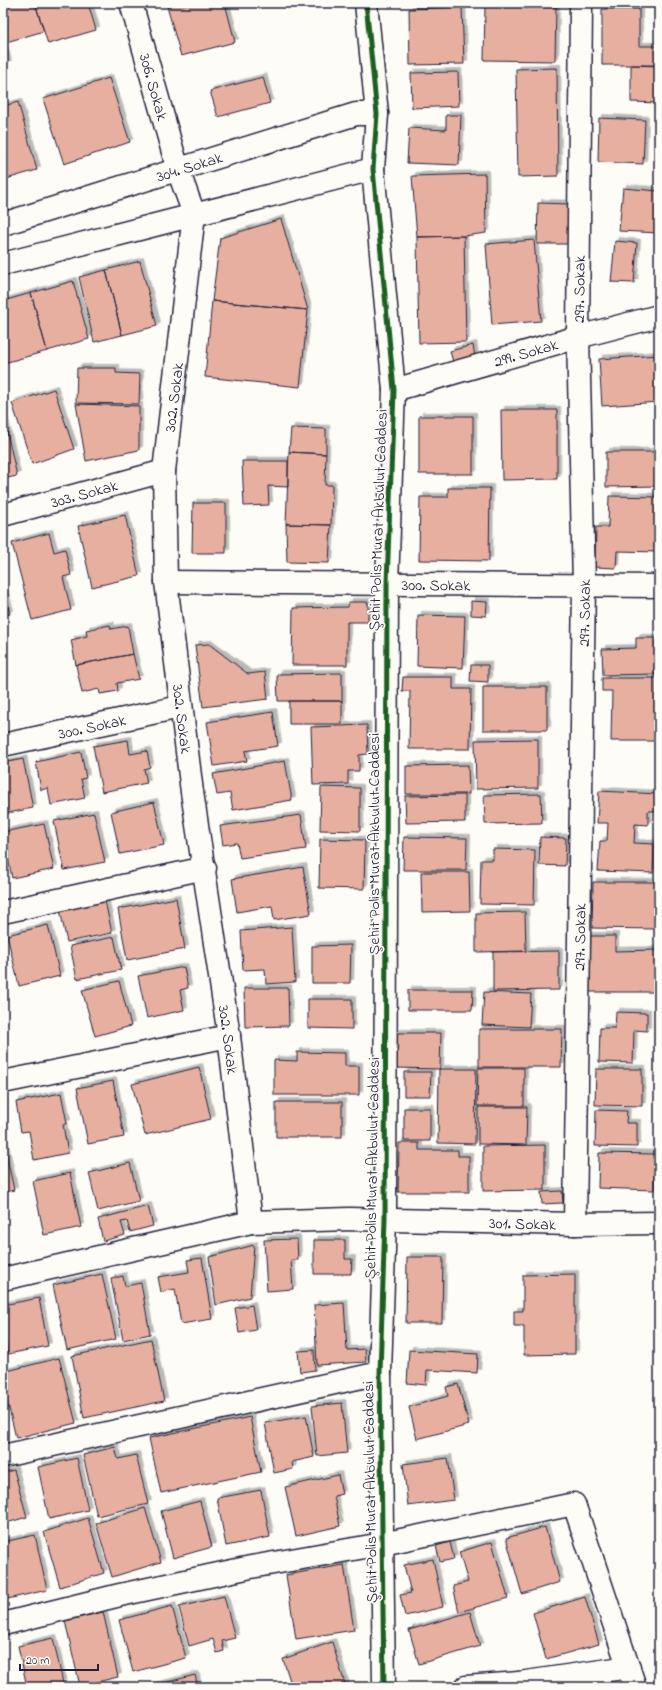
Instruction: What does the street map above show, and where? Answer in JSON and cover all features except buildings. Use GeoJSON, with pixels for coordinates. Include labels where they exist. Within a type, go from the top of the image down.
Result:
{"type":"FeatureCollection","features":[{"type":"Feature","properties":{"kind":"street","name":"306. Sokak"},"geometry":{"type":"LineString","coordinates":[[131,3],[178,170],[194,214]]}},
{"type":"Feature","properties":{"kind":"street","name":"Şehit Polis Murat Akbulut Caddesi"},"geometry":{"type":"LineString","coordinates":[[366,3],[376,114],[373,168],[394,390],[386,584],[385,1219],[380,1373],[384,1687]]}},
{"type":"Feature","properties":{"kind":"street","name":"297. Sokak"},"geometry":{"type":"LineString","coordinates":[[575,1224],[584,584],[578,337],[581,3]]}},
{"type":"Feature","properties":{"kind":"street","name":"304. Sokak"},"geometry":{"type":"LineString","coordinates":[[3,224],[356,114],[376,114]]}},
{"type":"Feature","properties":{"kind":"street"},"geometry":{"type":"LineString","coordinates":[[3,264],[373,168]]}},
{"type":"Feature","properties":{"kind":"street","name":"302. Sokak"},"geometry":{"type":"LineString","coordinates":[[194,214],[164,471],[166,582],[180,707],[229,1036],[252,1222]]}},
{"type":"Feature","properties":{"kind":"street","name":"299. Sokak"},"geometry":{"type":"LineString","coordinates":[[394,390],[578,337],[659,316]]}},
{"type":"Feature","properties":{"kind":"street","name":"303. Sokak"},"geometry":{"type":"LineString","coordinates":[[3,515],[164,471]]}},
{"type":"Feature","properties":{"kind":"street","name":"300. Sokak"},"geometry":{"type":"LineString","coordinates":[[166,582],[584,584],[659,586]]}},
{"type":"Feature","properties":{"kind":"street","name":"300. Sokak"},"geometry":{"type":"LineString","coordinates":[[3,745],[180,707]]}},
{"type":"Feature","properties":{"kind":"street"},"geometry":{"type":"LineString","coordinates":[[3,912],[204,868]]}},
{"type":"Feature","properties":{"kind":"street"},"geometry":{"type":"LineString","coordinates":[[3,1082],[229,1036]]}},
{"type":"Feature","properties":{"kind":"street","name":"301. Sokak"},"geometry":{"type":"LineString","coordinates":[[3,1279],[252,1222],[385,1219],[575,1224],[659,1223]]}},
{"type":"Feature","properties":{"kind":"street"},"geometry":{"type":"LineString","coordinates":[[3,1456],[380,1373]]}},
{"type":"Feature","properties":{"kind":"street"},"geometry":{"type":"LineString","coordinates":[[3,1624],[120,1595],[382,1544],[574,1504],[585,1541],[632,1677],[466,1687]]}},
{"type":"Feature","properties":{"kind":"cycle path"},"geometry":{"type":"LineString","coordinates":[[366,3],[377,114],[373,169],[394,390],[387,584],[385,1219],[380,1373],[384,1687]]}}]}
